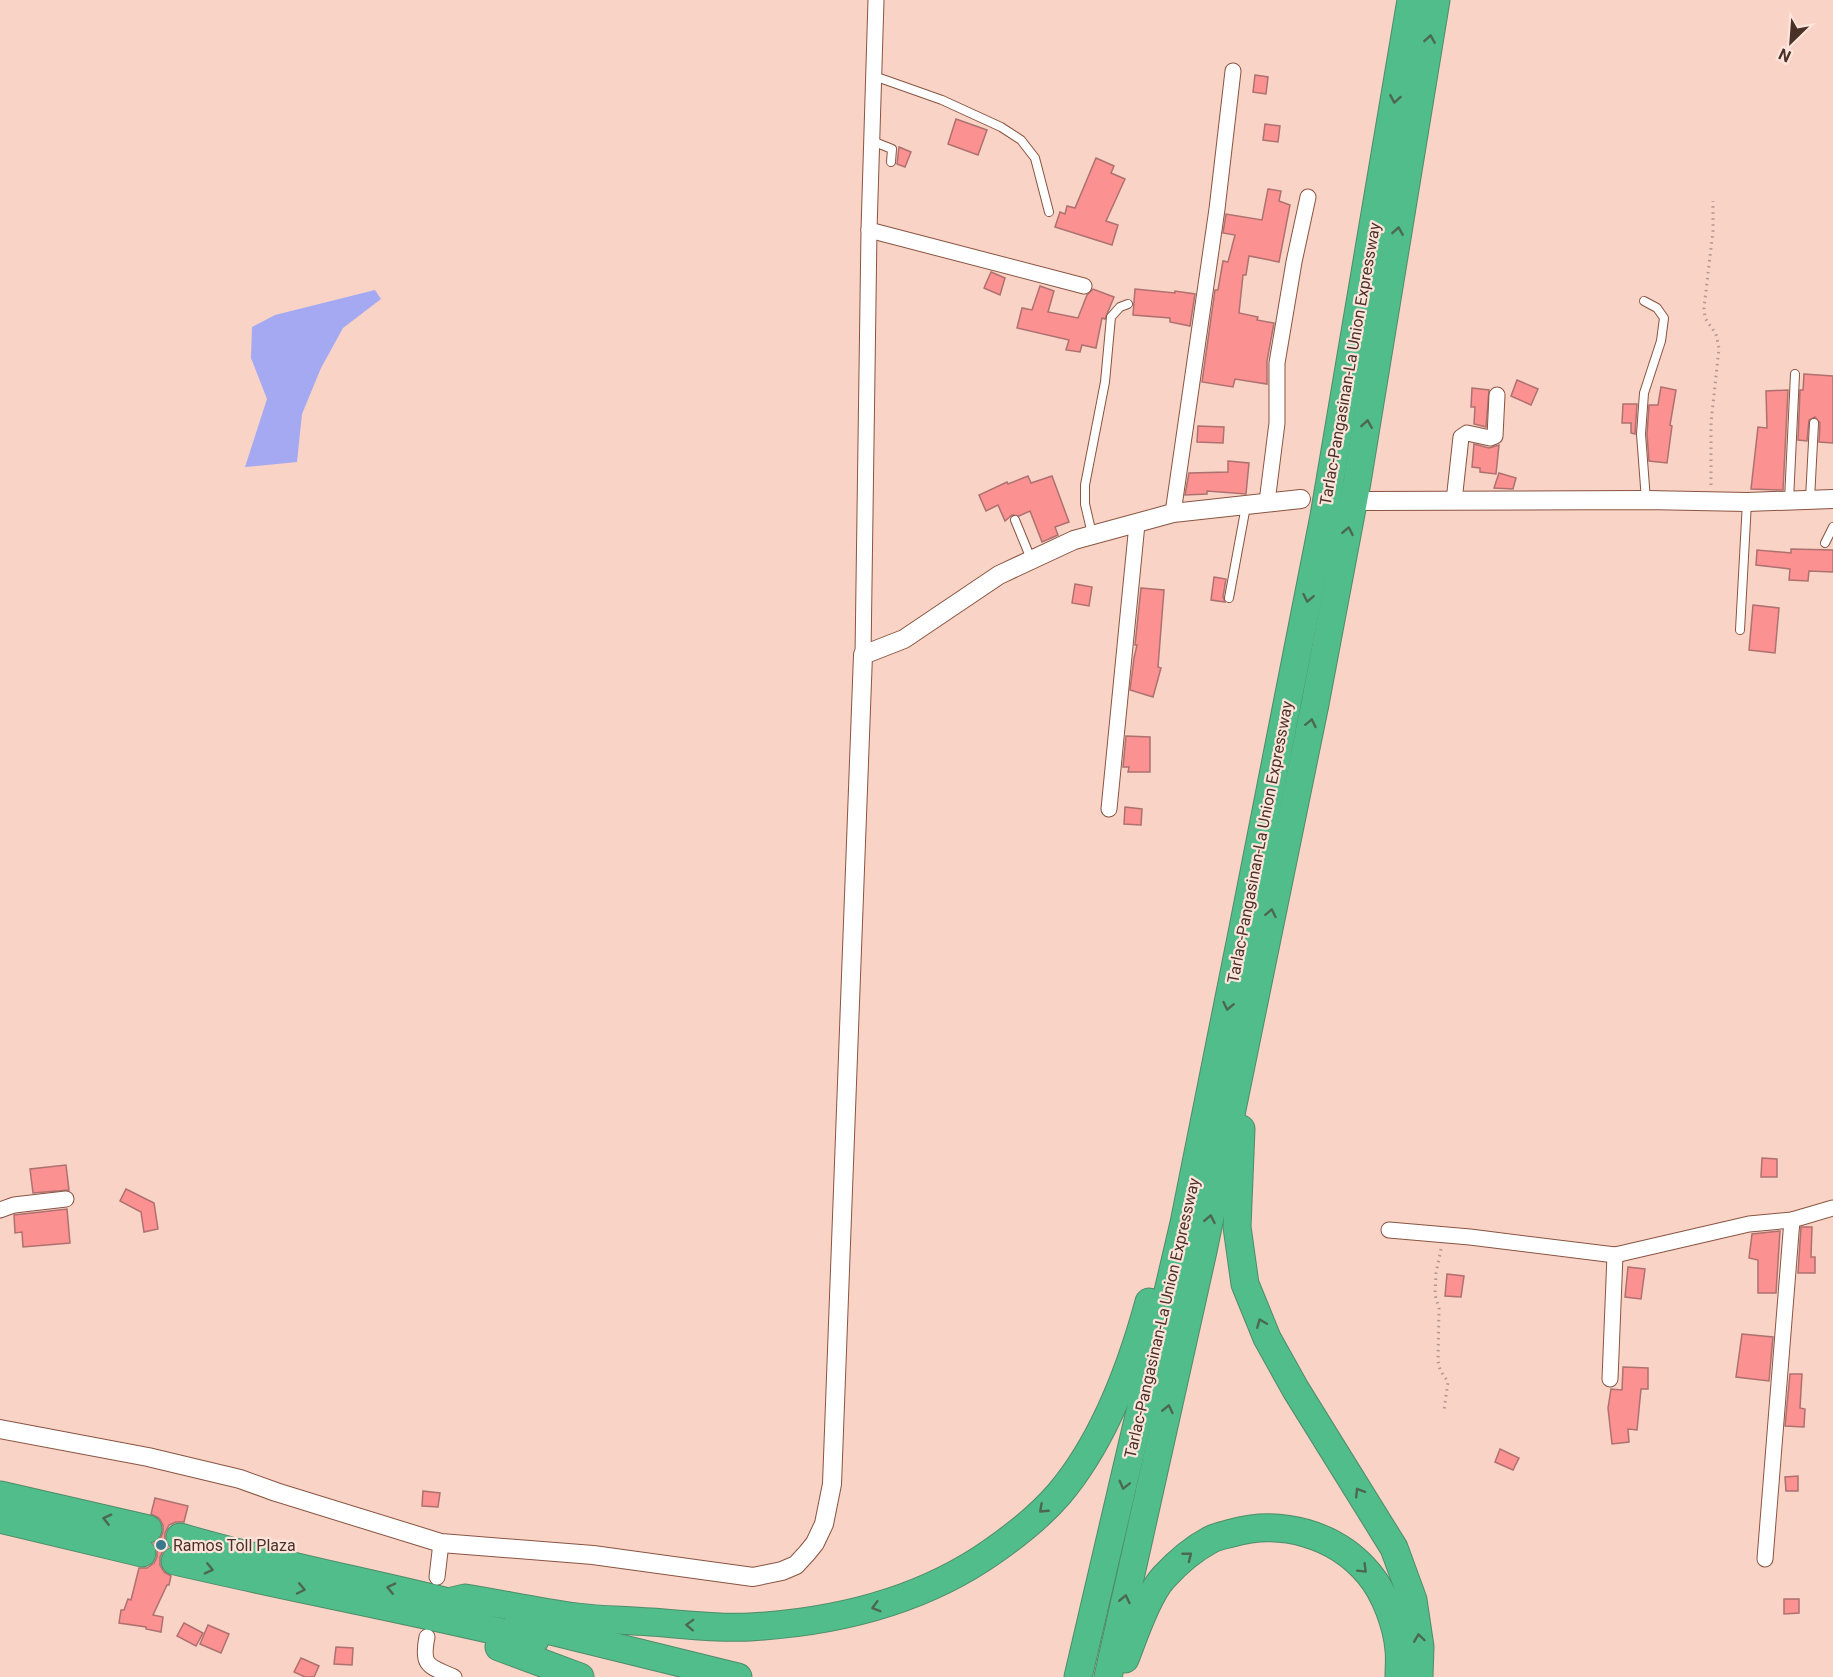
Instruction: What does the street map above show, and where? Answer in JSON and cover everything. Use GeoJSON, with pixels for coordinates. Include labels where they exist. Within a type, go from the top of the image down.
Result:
{"type":"FeatureCollection","features":[{"type":"Feature","properties":{"kind":"highway","name":"Tarlac-Pangasinan-La Union Expressway"},"geometry":{"type":"LineString","coordinates":[[1078,1677],[1184,1223],[1324,516],[1411,0]]}},
{"type":"Feature","properties":{"kind":"highway","name":"Tarlac-Pangasinan-La Union Expressway"},"geometry":{"type":"LineString","coordinates":[[1108,1677],[1203,1251],[1315,705],[1358,482],[1436,0]]}},
{"type":"Feature","properties":{"kind":"highway"},"geometry":{"type":"LineString","coordinates":[[1238,1077],[1242,1108],[1237,1227],[1245,1284],[1267,1338],[1296,1390],[1394,1548],[1413,1600],[1420,1647],[1419,1677]]}},
{"type":"Feature","properties":{"kind":"highway"},"geometry":{"type":"LineString","coordinates":[[438,1609],[465,1598],[577,1617],[748,1627],[814,1620],[876,1608],[924,1591],[970,1567],[1016,1535],[1058,1495],[1080,1465],[1108,1414],[1126,1374],[1144,1321],[1164,1249],[1184,1223]]}},
{"type":"Feature","properties":{"kind":"highway"},"geometry":{"type":"LineString","coordinates":[[0,1495],[52,1519],[145,1541]]}},
{"type":"Feature","properties":{"kind":"highway"},"geometry":{"type":"LineString","coordinates":[[5,1525],[52,1519]]}},
{"type":"Feature","properties":{"kind":"highway"},"geometry":{"type":"LineString","coordinates":[[1117,1677],[1146,1609],[1162,1579],[1184,1557],[1211,1539],[1248,1528],[1270,1527],[1303,1531],[1324,1540],[1346,1553],[1368,1573],[1381,1593],[1393,1624],[1399,1649],[1399,1677]]}},
{"type":"Feature","properties":{"kind":"highway"},"geometry":{"type":"LineString","coordinates":[[177,1549],[244,1577],[438,1609],[682,1677]]}},
{"type":"Feature","properties":{"kind":"highway"},"geometry":{"type":"LineString","coordinates":[[438,1609],[459,1633],[580,1677]]}},
{"type":"Feature","properties":{"kind":"highway"},"geometry":{"type":"LineString","coordinates":[[438,1609],[462,1610],[738,1677]]}},
{"type":"Feature","properties":{"kind":"street"},"geometry":{"type":"LineString","coordinates":[[0,1429],[148,1457],[240,1479],[441,1543],[593,1555],[753,1577],[782,1571],[796,1565],[815,1543],[824,1524],[832,1484],[863,655],[869,230],[876,0]]}},
{"type":"Feature","properties":{"kind":"street"},"geometry":{"type":"LineString","coordinates":[[1173,513],[1217,209],[1233,71]]}},
{"type":"Feature","properties":{"kind":"street"},"geometry":{"type":"LineString","coordinates":[[1267,502],[1277,423],[1277,363],[1294,262],[1308,197]]}},
{"type":"Feature","properties":{"kind":"street"},"geometry":{"type":"LineString","coordinates":[[869,230],[1084,286]]}},
{"type":"Feature","properties":{"kind":"street"},"geometry":{"type":"LineString","coordinates":[[1454,501],[1461,436],[1467,433],[1490,438],[1494,436],[1497,395]]}},
{"type":"Feature","properties":{"kind":"street"},"geometry":{"type":"LineString","coordinates":[[1366,501],[1789,502],[1833,499]]}},
{"type":"Feature","properties":{"kind":"street"},"geometry":{"type":"LineString","coordinates":[[863,655],[904,639],[999,575],[1074,540],[1173,513],[1301,500]]}},
{"type":"Feature","properties":{"kind":"street"},"geometry":{"type":"LineString","coordinates":[[1109,809],[1137,524]]}},
{"type":"Feature","properties":{"kind":"street"},"geometry":{"type":"LineString","coordinates":[[0,1210],[14,1205],[66,1198]]}},
{"type":"Feature","properties":{"kind":"street"},"geometry":{"type":"LineString","coordinates":[[1389,1230],[1616,1255],[1749,1224],[1792,1220],[1833,1208]]}},
{"type":"Feature","properties":{"kind":"street"},"geometry":{"type":"LineString","coordinates":[[1765,1559],[1792,1220]]}},
{"type":"Feature","properties":{"kind":"street"},"geometry":{"type":"LineString","coordinates":[[1610,1379],[1616,1255]]}},
{"type":"Feature","properties":{"kind":"street"},"geometry":{"type":"LineString","coordinates":[[441,1543],[438,1609],[424,1653],[425,1660],[431,1666],[454,1677]]}},
{"type":"Feature","properties":{"kind":"lane"},"geometry":{"type":"LineString","coordinates":[[874,76],[942,100],[1001,127],[1021,140],[1035,159],[1049,212]]}},
{"type":"Feature","properties":{"kind":"lane"},"geometry":{"type":"LineString","coordinates":[[872,141],[892,149],[891,162]]}},
{"type":"Feature","properties":{"kind":"lane"},"geometry":{"type":"LineString","coordinates":[[1644,301],[1657,308],[1664,318],[1661,341],[1644,393],[1641,434],[1646,500]]}},
{"type":"Feature","properties":{"kind":"lane"},"geometry":{"type":"LineString","coordinates":[[1093,536],[1085,504],[1085,485],[1105,382],[1111,317],[1120,307],[1128,304]]}},
{"type":"Feature","properties":{"kind":"lane"},"geometry":{"type":"LineString","coordinates":[[1789,502],[1795,374]]}},
{"type":"Feature","properties":{"kind":"lane"},"geometry":{"type":"LineString","coordinates":[[1810,501],[1814,423]]}},
{"type":"Feature","properties":{"kind":"lane"},"geometry":{"type":"LineString","coordinates":[[1740,630],[1747,502]]}},
{"type":"Feature","properties":{"kind":"lane"},"geometry":{"type":"LineString","coordinates":[[1228,598],[1246,505]]}},
{"type":"Feature","properties":{"kind":"lane"},"geometry":{"type":"LineString","coordinates":[[1015,520],[1032,560]]}},
{"type":"Feature","properties":{"kind":"lane"},"geometry":{"type":"LineString","coordinates":[[1825,543],[1833,527]]}},
{"type":"Feature","properties":{"kind":"path"},"geometry":{"type":"LineString","coordinates":[[1711,501],[1711,423],[1719,348],[1716,334],[1706,318],[1704,308],[1713,231],[1713,201]]}},
{"type":"Feature","properties":{"kind":"path"},"geometry":{"type":"LineString","coordinates":[[1444,1410],[1448,1382],[1440,1370],[1438,1361],[1439,1308],[1435,1295],[1439,1254],[1449,1235]]}},
{"type":"Feature","properties":{"kind":"water"},"geometry":{"type":"Polygon","coordinates":[[[375,290],[381,299],[343,328],[321,368],[302,414],[297,462],[245,467],[267,399],[251,358],[252,327],[275,315],[375,290]]]}},
{"type":"Feature","properties":{"kind":"building"},"geometry":{"type":"Polygon","coordinates":[[[1255,75],[1268,77],[1266,94],[1253,92],[1255,75]]]}},
{"type":"Feature","properties":{"kind":"building"},"geometry":{"type":"Polygon","coordinates":[[[956,119],[987,130],[978,155],[948,144],[956,119]]]}},
{"type":"Feature","properties":{"kind":"building"},"geometry":{"type":"Polygon","coordinates":[[[1265,124],[1280,126],[1278,142],[1263,140],[1265,124]]]}},
{"type":"Feature","properties":{"kind":"building"},"geometry":{"type":"Polygon","coordinates":[[[899,147],[911,152],[905,167],[897,164],[899,147]]]}},
{"type":"Feature","properties":{"kind":"building"},"geometry":{"type":"Polygon","coordinates":[[[1096,158],[1114,166],[1111,173],[1125,179],[1106,221],[1118,225],[1112,245],[1055,227],[1060,212],[1065,214],[1067,206],[1075,208],[1096,158]]]}},
{"type":"Feature","properties":{"kind":"building"},"geometry":{"type":"Polygon","coordinates":[[[1268,189],[1281,191],[1279,201],[1290,205],[1279,262],[1249,256],[1246,275],[1243,275],[1239,313],[1274,323],[1267,361],[1267,384],[1235,379],[1233,387],[1202,382],[1215,290],[1218,290],[1223,261],[1228,262],[1235,235],[1223,233],[1226,214],[1262,220],[1268,189]]]}},
{"type":"Feature","properties":{"kind":"building"},"geometry":{"type":"Polygon","coordinates":[[[991,272],[1005,278],[1000,295],[984,288],[991,272]]]}},
{"type":"Feature","properties":{"kind":"building"},"geometry":{"type":"Polygon","coordinates":[[[1040,286],[1054,291],[1048,312],[1078,318],[1087,295],[1093,289],[1114,297],[1105,319],[1102,318],[1096,348],[1082,345],[1080,352],[1066,350],[1069,340],[1017,328],[1022,308],[1032,310],[1040,286]]]}},
{"type":"Feature","properties":{"kind":"building"},"geometry":{"type":"Polygon","coordinates":[[[1135,289],[1195,294],[1190,326],[1170,322],[1170,318],[1133,315],[1135,289]]]}},
{"type":"Feature","properties":{"kind":"building"},"geometry":{"type":"Polygon","coordinates":[[[1804,374],[1833,376],[1833,443],[1819,442],[1820,423],[1815,417],[1809,420],[1807,441],[1798,440],[1800,390],[1803,390],[1804,374]]]}},
{"type":"Feature","properties":{"kind":"building"},"geometry":{"type":"Polygon","coordinates":[[[1517,380],[1538,389],[1531,405],[1511,396],[1517,380]]]}},
{"type":"Feature","properties":{"kind":"building"},"geometry":{"type":"Polygon","coordinates":[[[1661,387],[1676,390],[1667,463],[1649,461],[1647,434],[1649,405],[1658,405],[1661,387]]]}},
{"type":"Feature","properties":{"kind":"building"},"geometry":{"type":"Polygon","coordinates":[[[1472,388],[1489,390],[1486,427],[1474,424],[1475,407],[1471,407],[1472,388]]]}},
{"type":"Feature","properties":{"kind":"building"},"geometry":{"type":"Polygon","coordinates":[[[1788,390],[1783,490],[1751,489],[1758,427],[1767,428],[1766,391],[1788,390]]]}},
{"type":"Feature","properties":{"kind":"building"},"geometry":{"type":"Polygon","coordinates":[[[1623,404],[1637,404],[1635,434],[1631,433],[1631,423],[1622,423],[1623,404]]]}},
{"type":"Feature","properties":{"kind":"building"},"geometry":{"type":"Polygon","coordinates":[[[1198,426],[1224,427],[1223,443],[1197,442],[1198,426]]]}},
{"type":"Feature","properties":{"kind":"building"},"geometry":{"type":"Polygon","coordinates":[[[1474,444],[1489,448],[1499,445],[1496,474],[1480,472],[1480,468],[1472,467],[1474,444]]]}},
{"type":"Feature","properties":{"kind":"building"},"geometry":{"type":"Polygon","coordinates":[[[1228,461],[1249,463],[1246,494],[1207,491],[1207,494],[1185,495],[1189,473],[1228,472],[1228,461]]]}},
{"type":"Feature","properties":{"kind":"building"},"geometry":{"type":"Polygon","coordinates":[[[1499,473],[1516,478],[1513,489],[1494,488],[1499,473]]]}},
{"type":"Feature","properties":{"kind":"building"},"geometry":{"type":"Polygon","coordinates":[[[1028,476],[1031,483],[1052,476],[1069,522],[1055,527],[1058,535],[1042,542],[1030,511],[1019,516],[1012,515],[1005,521],[998,505],[986,511],[979,495],[1007,482],[1008,484],[1028,476]]]}},
{"type":"Feature","properties":{"kind":"building"},"geometry":{"type":"Polygon","coordinates":[[[1791,549],[1833,550],[1833,572],[1809,571],[1808,581],[1789,580],[1790,569],[1756,565],[1757,550],[1791,553],[1791,549]]]}},
{"type":"Feature","properties":{"kind":"building"},"geometry":{"type":"Polygon","coordinates":[[[1214,577],[1226,579],[1223,597],[1225,602],[1211,600],[1214,577]]]}},
{"type":"Feature","properties":{"kind":"building"},"geometry":{"type":"Polygon","coordinates":[[[1075,584],[1092,587],[1089,606],[1072,603],[1075,584]]]}},
{"type":"Feature","properties":{"kind":"building"},"geometry":{"type":"Polygon","coordinates":[[[1141,588],[1164,590],[1158,667],[1161,668],[1153,697],[1130,690],[1137,645],[1135,645],[1141,588]]]}},
{"type":"Feature","properties":{"kind":"building"},"geometry":{"type":"Polygon","coordinates":[[[1753,605],[1779,608],[1775,653],[1749,650],[1753,605]]]}},
{"type":"Feature","properties":{"kind":"building"},"geometry":{"type":"Polygon","coordinates":[[[1126,736],[1150,737],[1150,772],[1128,772],[1129,767],[1123,767],[1126,736]]]}},
{"type":"Feature","properties":{"kind":"building"},"geometry":{"type":"Polygon","coordinates":[[[1125,807],[1142,809],[1141,825],[1124,824],[1125,807]]]}},
{"type":"Feature","properties":{"kind":"building"},"geometry":{"type":"Polygon","coordinates":[[[1762,1158],[1777,1159],[1777,1177],[1761,1177],[1762,1158]]]}},
{"type":"Feature","properties":{"kind":"building"},"geometry":{"type":"Polygon","coordinates":[[[66,1165],[69,1190],[33,1193],[30,1169],[66,1165]]]}},
{"type":"Feature","properties":{"kind":"building"},"geometry":{"type":"Polygon","coordinates":[[[126,1189],[154,1203],[158,1229],[144,1232],[141,1212],[120,1201],[126,1189]]]}},
{"type":"Feature","properties":{"kind":"building"},"geometry":{"type":"Polygon","coordinates":[[[67,1209],[70,1243],[23,1247],[22,1232],[15,1233],[14,1215],[67,1209]]]}},
{"type":"Feature","properties":{"kind":"building"},"geometry":{"type":"Polygon","coordinates":[[[1801,1227],[1812,1227],[1811,1257],[1815,1257],[1815,1273],[1798,1273],[1801,1227]]]}},
{"type":"Feature","properties":{"kind":"building"},"geometry":{"type":"Polygon","coordinates":[[[1780,1231],[1776,1293],[1758,1293],[1758,1260],[1749,1258],[1752,1234],[1780,1231]]]}},
{"type":"Feature","properties":{"kind":"building"},"geometry":{"type":"Polygon","coordinates":[[[1628,1267],[1645,1269],[1641,1299],[1625,1297],[1628,1267]]]}},
{"type":"Feature","properties":{"kind":"building"},"geometry":{"type":"Polygon","coordinates":[[[1447,1274],[1464,1276],[1461,1297],[1445,1296],[1447,1274]]]}},
{"type":"Feature","properties":{"kind":"building"},"geometry":{"type":"Polygon","coordinates":[[[1742,1334],[1773,1337],[1769,1381],[1736,1377],[1742,1334]]]}},
{"type":"Feature","properties":{"kind":"building"},"geometry":{"type":"Polygon","coordinates":[[[1623,1367],[1648,1368],[1648,1389],[1641,1389],[1637,1430],[1628,1429],[1629,1442],[1612,1444],[1608,1408],[1611,1389],[1622,1390],[1623,1367]]]}},
{"type":"Feature","properties":{"kind":"building"},"geometry":{"type":"Polygon","coordinates":[[[1790,1374],[1802,1374],[1800,1408],[1805,1409],[1804,1427],[1785,1426],[1790,1374]]]}},
{"type":"Feature","properties":{"kind":"building"},"geometry":{"type":"Polygon","coordinates":[[[1500,1449],[1519,1458],[1513,1470],[1495,1462],[1500,1449]]]}},
{"type":"Feature","properties":{"kind":"building"},"geometry":{"type":"Polygon","coordinates":[[[1798,1476],[1798,1491],[1786,1491],[1785,1477],[1798,1476]]]}},
{"type":"Feature","properties":{"kind":"building"},"geometry":{"type":"Polygon","coordinates":[[[423,1491],[440,1493],[438,1507],[422,1506],[423,1491]]]}},
{"type":"Feature","properties":{"kind":"building"},"geometry":{"type":"Polygon","coordinates":[[[155,1498],[188,1506],[184,1522],[169,1525],[165,1533],[168,1547],[160,1557],[160,1565],[164,1572],[171,1576],[169,1585],[153,1615],[163,1617],[161,1632],[119,1623],[121,1610],[124,1610],[128,1599],[131,1600],[139,1568],[147,1568],[154,1563],[157,1557],[154,1543],[160,1539],[163,1525],[159,1518],[151,1514],[155,1498]]]}},
{"type":"Feature","properties":{"kind":"building"},"geometry":{"type":"Polygon","coordinates":[[[1784,1599],[1799,1599],[1799,1613],[1784,1614],[1784,1599]]]}},
{"type":"Feature","properties":{"kind":"building"},"geometry":{"type":"Polygon","coordinates":[[[184,1623],[203,1633],[196,1646],[177,1636],[184,1623]]]}},
{"type":"Feature","properties":{"kind":"building"},"geometry":{"type":"Polygon","coordinates":[[[208,1625],[229,1634],[221,1653],[200,1644],[208,1625]]]}},
{"type":"Feature","properties":{"kind":"building"},"geometry":{"type":"Polygon","coordinates":[[[336,1647],[353,1648],[352,1665],[334,1664],[336,1647]]]}},
{"type":"Feature","properties":{"kind":"building"},"geometry":{"type":"Polygon","coordinates":[[[301,1658],[319,1666],[314,1677],[305,1677],[294,1672],[301,1658]]]}},
{"type":"Feature","properties":{"kind":"place","name":"Ramos Toll Plaza"},"geometry":{"type":"Point","coordinates":[161,1545]}}]}
